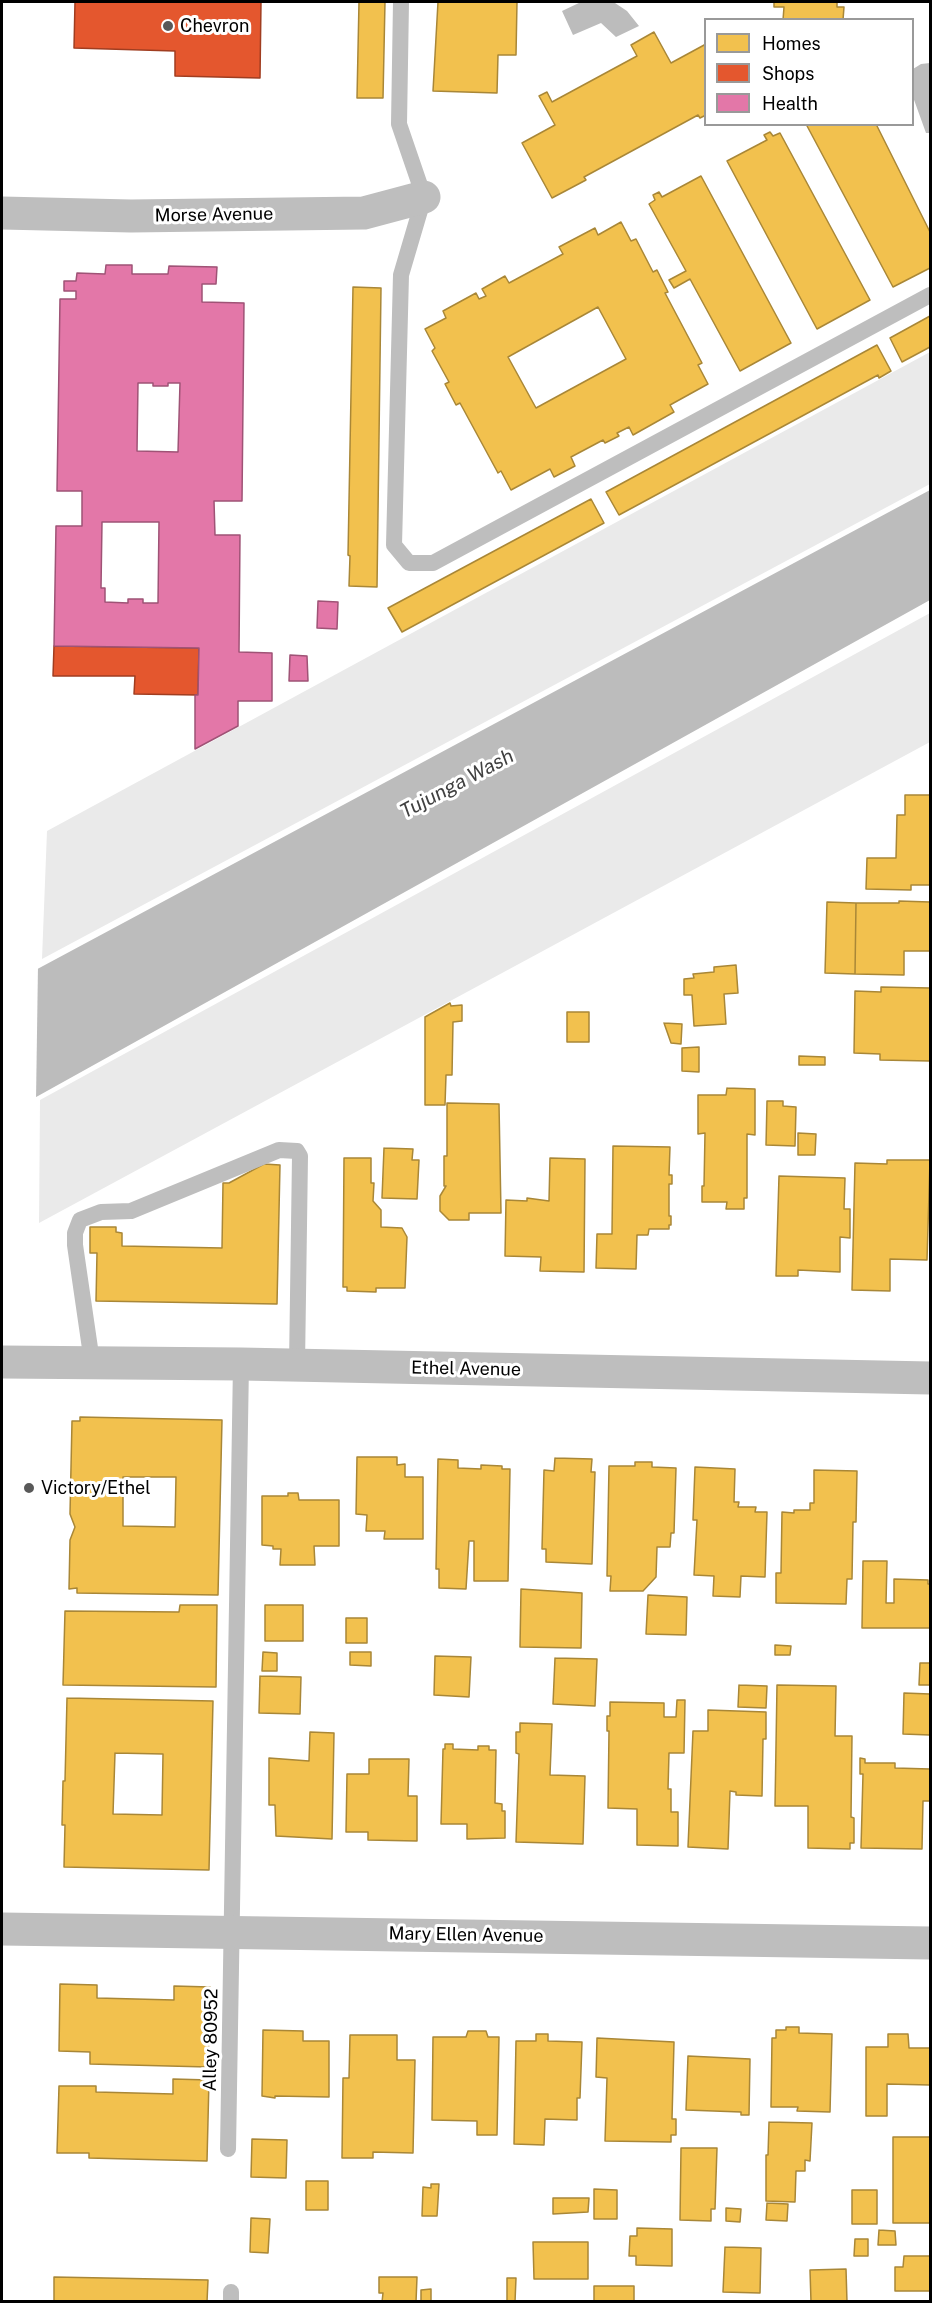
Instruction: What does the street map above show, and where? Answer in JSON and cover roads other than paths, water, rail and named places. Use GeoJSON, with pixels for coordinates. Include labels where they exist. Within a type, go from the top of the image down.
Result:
{"type":"FeatureCollection","features":[{"type":"Feature","properties":{"kind":"street","name":"Morse Avenue"},"geometry":{"type":"LineString","coordinates":[[2,213],[131,216],[364,213],[424,197]]}},
{"type":"Feature","properties":{"kind":"street","name":"Ethel Avenue"},"geometry":{"type":"LineString","coordinates":[[2,1362],[241,1364],[930,1378]]}},
{"type":"Feature","properties":{"kind":"street","name":"Mary Ellen Avenue"},"geometry":{"type":"LineString","coordinates":[[2,1929],[930,1943]]}},
{"type":"Feature","properties":{"kind":"lane"},"geometry":{"type":"LineString","coordinates":[[401,2],[399,124],[424,197],[401,275],[394,544],[409,563],[433,563],[930,295]]}},
{"type":"Feature","properties":{"kind":"lane"},"geometry":{"type":"LineString","coordinates":[[92,1362],[75,1245],[75,1233],[80,1220],[102,1212],[131,1211],[279,1150],[289,1150],[297,1151],[300,1156],[297,1365]]}},
{"type":"Feature","properties":{"kind":"lane","name":"Alley 80952"},"geometry":{"type":"LineString","coordinates":[[228,2149],[241,1364]]}},
{"type":"Feature","properties":{"kind":"water"},"geometry":{"type":"Polygon","coordinates":[[[581,2],[615,3],[627,11],[639,26],[616,37],[601,23],[573,35],[562,11],[581,2]]]}},
{"type":"Feature","properties":{"kind":"water"},"geometry":{"type":"Polygon","coordinates":[[[930,63],[930,133],[926,133],[914,100],[914,68],[921,64],[930,63]]]}},
{"type":"Feature","properties":{"kind":"water","name":"Tujunga Wash"},"geometry":{"type":"Polygon","coordinates":[[[930,490],[930,600],[2,1116],[2,988],[930,490]]]}},
{"type":"Feature","properties":{"kind":"place","name":"Chevron"},"geometry":{"type":"Point","coordinates":[168,26]}},
{"type":"Feature","properties":{"kind":"place","name":"Victory/Ethel"},"geometry":{"type":"Point","coordinates":[29,1488]}}]}
